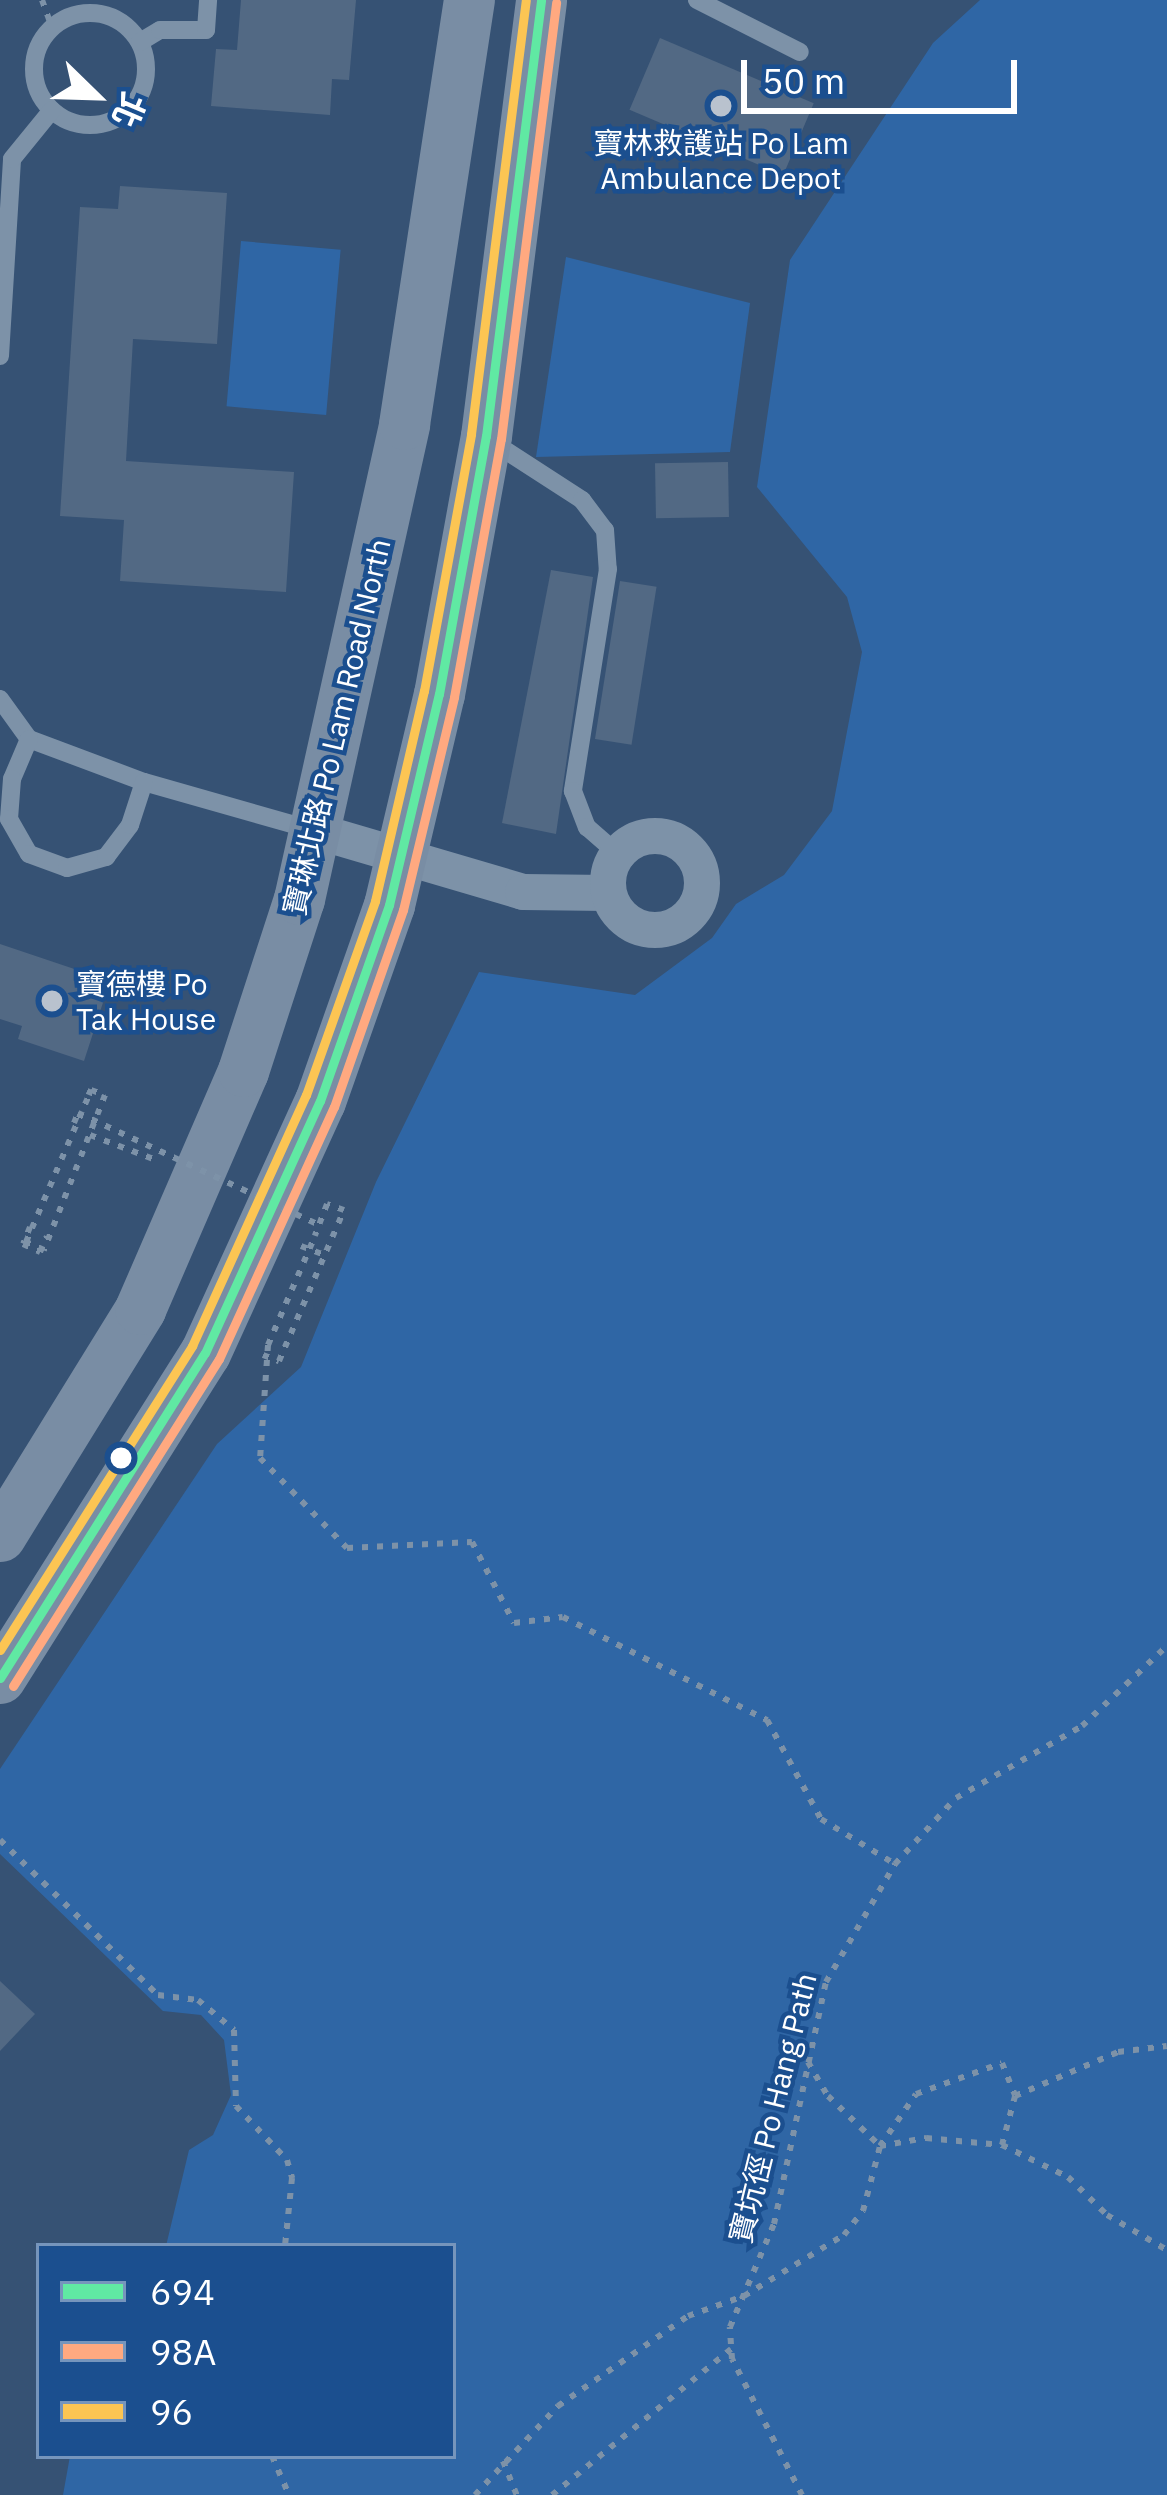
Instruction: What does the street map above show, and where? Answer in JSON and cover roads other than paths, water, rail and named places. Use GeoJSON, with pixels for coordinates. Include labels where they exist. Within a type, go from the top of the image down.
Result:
{"type":"FeatureCollection","features":[{"type":"Feature","properties":{"kind":"main road","name":"寶琳北路 Po Lam Road North"},"geometry":{"type":"LineString","coordinates":[[0,1536],[140,1309],[243,1071],[316,831],[408,401],[469,0]]}},
{"type":"Feature","properties":{"kind":"main road"},"geometry":{"type":"LineString","coordinates":[[0,1678],[205,1353],[256,1250],[358,1001],[402,860],[486,436],[541,0]]}},
{"type":"Feature","properties":{"kind":"street"},"geometry":{"type":"LineString","coordinates":[[316,831],[523,892],[608,892]]}},
{"type":"Feature","properties":{"kind":"street"},"geometry":{"type":"LineString","coordinates":[[644,837],[674,840],[700,871],[699,899],[681,923],[652,931],[624,919],[608,892],[618,854],[644,837]]}},
{"type":"Feature","properties":{"kind":"lane"},"geometry":{"type":"LineString","coordinates":[[140,42],[160,30],[206,31],[208,0]]}},
{"type":"Feature","properties":{"kind":"lane"},"geometry":{"type":"LineString","coordinates":[[697,0],[800,52]]}},
{"type":"Feature","properties":{"kind":"lane"},"geometry":{"type":"LineString","coordinates":[[99,13],[140,42],[146,76],[117,119],[82,124],[52,110],[35,78],[52,28],[99,13]]}},
{"type":"Feature","properties":{"kind":"lane"},"geometry":{"type":"LineString","coordinates":[[0,356],[6,159],[52,110]]}},
{"type":"Feature","properties":{"kind":"lane"},"geometry":{"type":"LineString","coordinates":[[486,436],[520,466],[582,500],[605,530],[608,569],[573,790],[587,827],[618,854]]}},
{"type":"Feature","properties":{"kind":"lane"},"geometry":{"type":"LineString","coordinates":[[0,700],[29,739],[144,782],[316,831]]}},
{"type":"Feature","properties":{"kind":"lane"},"geometry":{"type":"LineString","coordinates":[[29,739],[12,779],[9,819],[29,854],[68,868],[106,857],[130,825],[144,782]]}},
{"type":"Feature","properties":{"kind":"place","name":"寶林救護站 Po Lam Ambulance Depot"},"geometry":{"type":"Point","coordinates":[721,106]}},
{"type":"Feature","properties":{"kind":"place","name":"寶德樓 Po Tak House"},"geometry":{"type":"Point","coordinates":[52,1001]}}]}
